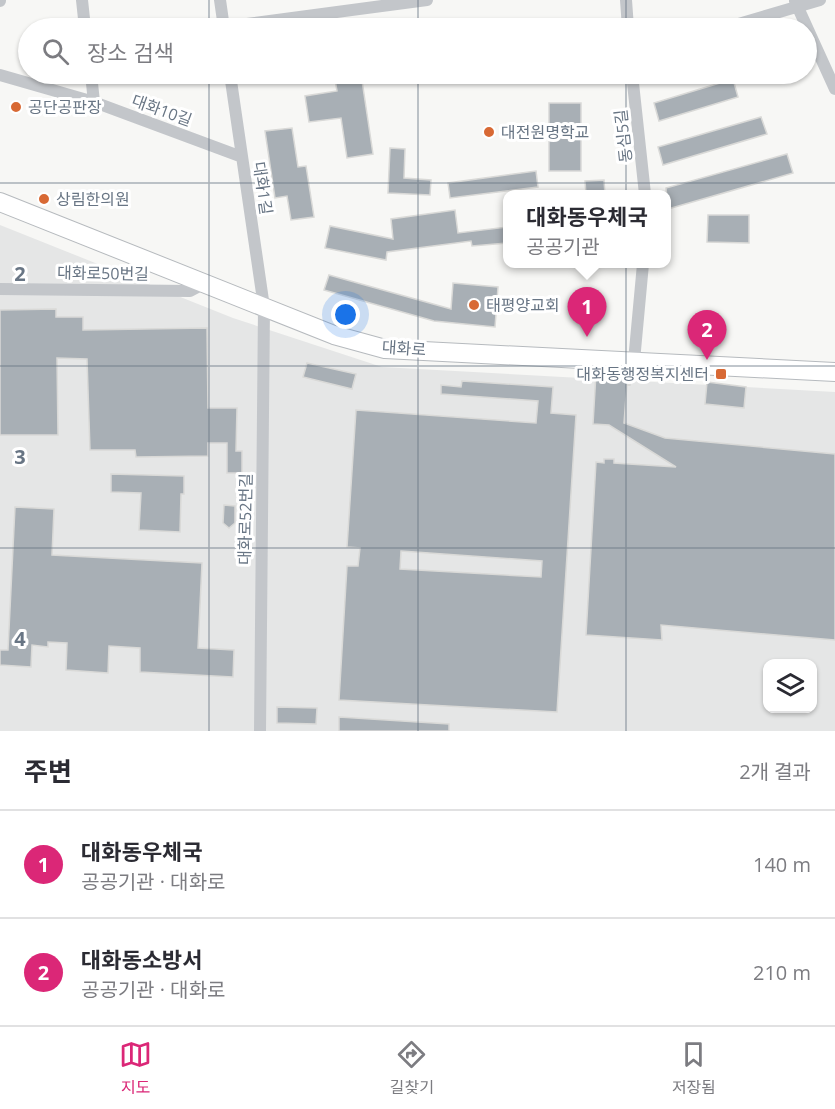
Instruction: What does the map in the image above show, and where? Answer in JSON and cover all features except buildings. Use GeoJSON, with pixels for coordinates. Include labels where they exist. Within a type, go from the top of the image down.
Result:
{"type":"FeatureCollection","features":[{"type":"Feature","properties":{"kind":"main road","name":"대화로"},"geometry":{"type":"LineString","coordinates":[[0,202],[334,335],[385,349],[835,372]]}},
{"type":"Feature","properties":{"kind":"street"},"geometry":{"type":"LineString","coordinates":[[82,0],[84,18]]}},
{"type":"Feature","properties":{"kind":"street"},"geometry":{"type":"LineString","coordinates":[[220,0],[223,18]]}},
{"type":"Feature","properties":{"kind":"street"},"geometry":{"type":"LineString","coordinates":[[286,18],[378,3],[427,0]]}},
{"type":"Feature","properties":{"kind":"street"},"geometry":{"type":"LineString","coordinates":[[626,0],[627,18]]}},
{"type":"Feature","properties":{"kind":"street"},"geometry":{"type":"LineString","coordinates":[[755,18],[796,4],[820,0]]}},
{"type":"Feature","properties":{"kind":"street"},"geometry":{"type":"LineString","coordinates":[[796,4],[802,18]]}},
{"type":"Feature","properties":{"kind":"street"},"geometry":{"type":"LineString","coordinates":[[817,50],[835,89]]}},
{"type":"Feature","properties":{"kind":"street","name":"대화10길"},"geometry":{"type":"LineString","coordinates":[[0,75],[18,80]]}},
{"type":"Feature","properties":{"kind":"street","name":"대화10길"},"geometry":{"type":"LineString","coordinates":[[31,84],[94,102],[242,157]]}},
{"type":"Feature","properties":{"kind":"street"},"geometry":{"type":"LineString","coordinates":[[91,84],[94,102]]}},
{"type":"Feature","properties":{"kind":"street","name":"대화1길"},"geometry":{"type":"LineString","coordinates":[[231,84],[264,307]]}},
{"type":"Feature","properties":{"kind":"street","name":"동심5길"},"geometry":{"type":"LineString","coordinates":[[633,84],[644,190]]}},
{"type":"Feature","properties":{"kind":"street"},"geometry":{"type":"LineString","coordinates":[[634,361],[643,268]]}},
{"type":"Feature","properties":{"kind":"street","name":"대화로50번길"},"geometry":{"type":"LineString","coordinates":[[0,289],[190,291],[205,284]]}},
{"type":"Feature","properties":{"kind":"street","name":"대화로52번길"},"geometry":{"type":"LineString","coordinates":[[260,731],[264,307]]}},
{"type":"Feature","properties":{"kind":"shaded area"},"geometry":{"type":"Polygon","coordinates":[[[0,225],[233,318],[382,367],[835,392],[835,731],[0,731],[0,225]]]}},
{"type":"Feature","properties":{"kind":"place","name":"공단공판장"},"geometry":{"type":"Point","coordinates":[16,107]}},
{"type":"Feature","properties":{"kind":"place","name":"대전원명학교"},"geometry":{"type":"Point","coordinates":[489,132]}},
{"type":"Feature","properties":{"kind":"place","name":"상림한의원"},"geometry":{"type":"Point","coordinates":[44,199]}},
{"type":"Feature","properties":{"kind":"place","name":"태평양교회"},"geometry":{"type":"Point","coordinates":[474,305]}},
{"type":"Feature","properties":{"kind":"place","name":"대화동우체국"},"geometry":{"type":"Point","coordinates":[587,337]}},
{"type":"Feature","properties":{"kind":"place","name":"대화동소방서"},"geometry":{"type":"Point","coordinates":[707,360]}},
{"type":"Feature","properties":{"kind":"place","name":"대화동행정복지센터"},"geometry":{"type":"Point","coordinates":[721,374]}}]}
